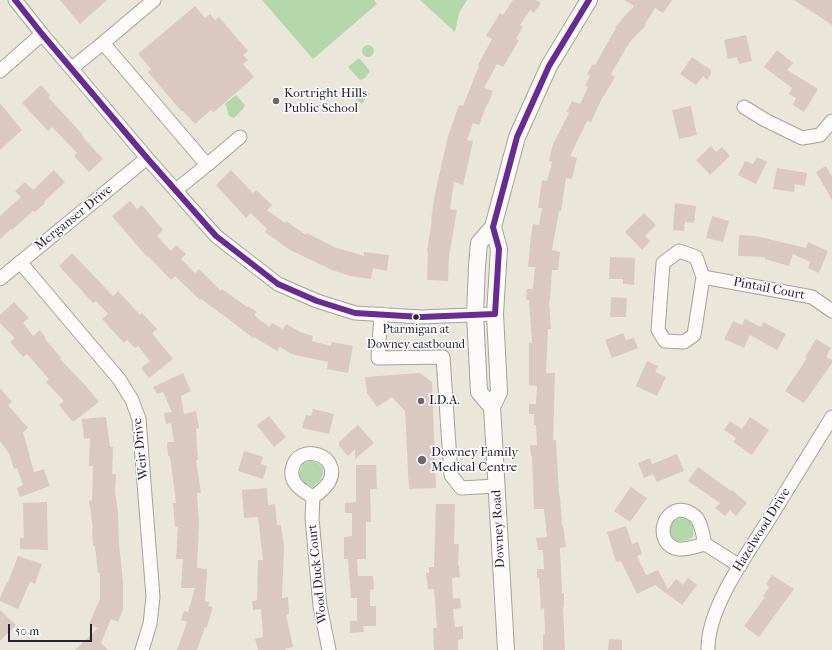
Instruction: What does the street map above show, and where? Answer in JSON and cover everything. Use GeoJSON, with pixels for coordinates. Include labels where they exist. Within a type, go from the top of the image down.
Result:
{"type":"FeatureCollection","features":[{"type":"Feature","properties":{"kind":"main road","name":"Downey Road"},"geometry":{"type":"LineString","coordinates":[[492,407],[479,392],[475,314],[477,266],[480,244],[493,227],[516,137],[549,66],[589,0]]}},
{"type":"Feature","properties":{"kind":"main road","name":"Downey Road"},"geometry":{"type":"LineString","coordinates":[[493,227],[499,249],[495,314],[499,392],[492,407],[506,650]]}},
{"type":"Feature","properties":{"kind":"street"},"geometry":{"type":"LineString","coordinates":[[15,0],[147,158],[216,236],[278,284],[317,301],[355,313],[421,317],[495,314]]}},
{"type":"Feature","properties":{"kind":"street"},"geometry":{"type":"LineString","coordinates":[[72,68],[154,0]]}},
{"type":"Feature","properties":{"kind":"street"},"geometry":{"type":"LineString","coordinates":[[0,71],[42,34]]}},
{"type":"Feature","properties":{"kind":"street"},"geometry":{"type":"LineString","coordinates":[[103,43],[207,165]]}},
{"type":"Feature","properties":{"kind":"street"},"geometry":{"type":"LineString","coordinates":[[744,107],[765,120],[802,138],[820,134],[832,121]]}},
{"type":"Feature","properties":{"kind":"street"},"geometry":{"type":"LineString","coordinates":[[176,190],[240,137]]}},
{"type":"Feature","properties":{"kind":"street","name":"Merganser Drive"},"geometry":{"type":"LineString","coordinates":[[0,279],[147,158]]}},
{"type":"Feature","properties":{"kind":"street"},"geometry":{"type":"LineString","coordinates":[[678,251],[696,257],[703,277],[694,335],[684,342],[665,341],[658,330],[663,263],[678,251]]}},
{"type":"Feature","properties":{"kind":"street","name":"Weir Drive"},"geometry":{"type":"LineString","coordinates":[[20,262],[119,379],[132,400],[139,419],[153,597],[150,624],[142,650]]}},
{"type":"Feature","properties":{"kind":"street","name":"Pintail Court"},"geometry":{"type":"LineString","coordinates":[[703,277],[812,298],[832,311]]}},
{"type":"Feature","properties":{"kind":"street"},"geometry":{"type":"LineString","coordinates":[[381,314],[378,358],[443,357],[451,475],[455,482],[461,488],[496,486]]}},
{"type":"Feature","properties":{"kind":"street","name":"Hazelwood Drive"},"geometry":{"type":"LineString","coordinates":[[708,650],[712,622],[723,596],[832,417]]}},
{"type":"Feature","properties":{"kind":"street","name":"Wood Duck Court"},"geometry":{"type":"LineString","coordinates":[[313,497],[312,518],[320,606],[329,650]]}},
{"type":"Feature","properties":{"kind":"street"},"geometry":{"type":"LineString","coordinates":[[705,544],[740,566]]}},
{"type":"Feature","properties":{"kind":"green space"},"geometry":{"type":"Polygon","coordinates":[[[262,0],[374,0],[377,4],[313,59],[262,0]]]}},
{"type":"Feature","properties":{"kind":"green space"},"geometry":{"type":"Polygon","coordinates":[[[420,0],[467,0],[459,13],[455,32],[420,0]]]}},
{"type":"Feature","properties":{"kind":"green space"},"geometry":{"type":"Polygon","coordinates":[[[370,45],[373,46],[373,56],[366,57],[363,56],[362,49],[363,46],[370,45]]]}},
{"type":"Feature","properties":{"kind":"green space"},"geometry":{"type":"Polygon","coordinates":[[[359,58],[370,71],[365,78],[360,80],[348,67],[359,58]]]}},
{"type":"Feature","properties":{"kind":"green space"},"geometry":{"type":"Polygon","coordinates":[[[359,86],[369,94],[362,104],[352,96],[359,86]]]}},
{"type":"Feature","properties":{"kind":"green space"},"geometry":{"type":"Polygon","coordinates":[[[236,95],[245,105],[234,118],[229,116],[225,104],[236,95]]]}},
{"type":"Feature","properties":{"kind":"green space"},"geometry":{"type":"Polygon","coordinates":[[[310,461],[316,462],[320,465],[323,472],[320,480],[312,487],[303,482],[299,474],[303,464],[310,461]]]}},
{"type":"Feature","properties":{"kind":"green space"},"geometry":{"type":"Polygon","coordinates":[[[681,518],[688,520],[693,527],[693,537],[685,541],[674,539],[670,530],[671,525],[681,518]]]}},
{"type":"Feature","properties":{"kind":"building"},"geometry":{"type":"Polygon","coordinates":[[[60,0],[107,0],[80,24],[60,0]]]}},
{"type":"Feature","properties":{"kind":"building"},"geometry":{"type":"Polygon","coordinates":[[[513,0],[536,0],[541,3],[534,13],[530,10],[520,25],[523,27],[516,39],[519,40],[503,67],[497,64],[484,88],[493,91],[479,125],[473,123],[467,140],[473,141],[463,185],[454,182],[450,209],[457,210],[449,256],[448,281],[427,280],[427,251],[431,219],[448,136],[459,105],[463,106],[479,66],[478,65],[492,39],[486,36],[500,13],[503,15],[513,0]]]}},
{"type":"Feature","properties":{"kind":"building"},"geometry":{"type":"Polygon","coordinates":[[[624,0],[672,0],[663,13],[655,8],[645,24],[646,25],[629,43],[611,74],[615,77],[603,96],[591,122],[587,121],[570,156],[577,158],[572,179],[566,178],[561,211],[559,211],[552,250],[560,252],[558,270],[552,270],[549,301],[551,329],[548,329],[546,373],[555,373],[553,440],[556,440],[559,496],[560,495],[562,526],[563,525],[566,547],[560,548],[562,593],[564,593],[563,607],[565,650],[543,650],[543,635],[545,634],[544,608],[541,609],[537,569],[544,569],[543,550],[538,550],[536,538],[547,537],[544,509],[534,509],[532,456],[530,445],[537,445],[534,414],[529,414],[529,404],[536,404],[537,386],[529,385],[529,343],[532,343],[529,300],[526,300],[527,289],[533,289],[535,267],[528,267],[531,235],[533,224],[539,225],[542,208],[538,208],[542,180],[547,181],[552,162],[549,161],[553,144],[569,113],[567,112],[572,101],[580,104],[588,87],[585,85],[590,76],[587,74],[593,64],[595,65],[616,28],[615,27],[634,6],[624,0]]]}},
{"type":"Feature","properties":{"kind":"building"},"geometry":{"type":"Polygon","coordinates":[[[794,0],[832,0],[832,25],[794,0]]]}},
{"type":"Feature","properties":{"kind":"building"},"geometry":{"type":"Polygon","coordinates":[[[195,6],[205,18],[210,14],[215,20],[219,17],[248,51],[243,55],[248,60],[243,64],[254,77],[214,112],[211,110],[195,124],[183,111],[182,112],[148,72],[151,69],[138,54],[195,6]]]}},
{"type":"Feature","properties":{"kind":"building"},"geometry":{"type":"Polygon","coordinates":[[[746,35],[752,61],[739,64],[737,57],[728,59],[724,40],[746,35]]]}},
{"type":"Feature","properties":{"kind":"building"},"geometry":{"type":"Polygon","coordinates":[[[777,50],[793,63],[787,70],[818,89],[804,112],[793,105],[796,98],[789,94],[792,88],[764,67],[777,50]]]}},
{"type":"Feature","properties":{"kind":"building"},"geometry":{"type":"Polygon","coordinates":[[[692,57],[711,70],[711,74],[707,80],[703,76],[696,85],[680,74],[692,57]]]}},
{"type":"Feature","properties":{"kind":"building"},"geometry":{"type":"Polygon","coordinates":[[[41,85],[50,95],[48,97],[103,159],[89,172],[74,156],[77,153],[52,127],[48,131],[22,103],[41,85]]]}},
{"type":"Feature","properties":{"kind":"building"},"geometry":{"type":"Polygon","coordinates":[[[0,103],[22,130],[0,150],[0,103]]]}},
{"type":"Feature","properties":{"kind":"building"},"geometry":{"type":"Polygon","coordinates":[[[691,106],[697,135],[679,139],[672,110],[691,106]]]}},
{"type":"Feature","properties":{"kind":"building"},"geometry":{"type":"Polygon","coordinates":[[[711,146],[716,152],[722,147],[730,156],[710,175],[696,160],[711,146]]]}},
{"type":"Feature","properties":{"kind":"building"},"geometry":{"type":"Polygon","coordinates":[[[757,157],[767,162],[756,184],[738,175],[745,161],[753,164],[757,157]]]}},
{"type":"Feature","properties":{"kind":"building"},"geometry":{"type":"Polygon","coordinates":[[[826,166],[832,177],[832,200],[816,172],[826,166]]]}},
{"type":"Feature","properties":{"kind":"building"},"geometry":{"type":"Polygon","coordinates":[[[777,168],[807,173],[805,186],[795,184],[794,192],[773,189],[777,168]]]}},
{"type":"Feature","properties":{"kind":"building"},"geometry":{"type":"Polygon","coordinates":[[[54,170],[65,182],[35,212],[33,211],[0,239],[0,216],[21,197],[15,191],[25,182],[33,190],[54,170]]]}},
{"type":"Feature","properties":{"kind":"building"},"geometry":{"type":"Polygon","coordinates":[[[231,170],[253,193],[256,190],[272,205],[267,210],[285,223],[286,221],[306,235],[307,233],[334,247],[364,256],[364,252],[389,255],[387,271],[373,268],[371,279],[350,276],[332,270],[290,250],[265,232],[267,229],[251,213],[246,218],[216,185],[231,170]]]}},
{"type":"Feature","properties":{"kind":"building"},"geometry":{"type":"Polygon","coordinates":[[[130,201],[137,209],[142,205],[163,230],[157,236],[171,251],[176,245],[186,254],[181,259],[195,273],[199,269],[221,291],[222,289],[247,307],[248,306],[257,312],[254,315],[269,327],[272,323],[283,329],[286,324],[300,332],[313,336],[312,341],[331,346],[332,342],[353,346],[348,373],[327,369],[328,362],[291,354],[280,347],[277,351],[254,337],[253,338],[201,299],[200,300],[175,276],[171,280],[148,256],[147,257],[112,216],[130,201]]]}},
{"type":"Feature","properties":{"kind":"building"},"geometry":{"type":"Polygon","coordinates":[[[675,203],[696,206],[694,223],[685,222],[684,231],[673,230],[675,203]]]}},
{"type":"Feature","properties":{"kind":"building"},"geometry":{"type":"Polygon","coordinates":[[[644,213],[656,225],[645,236],[650,241],[642,250],[625,232],[644,213]]]}},
{"type":"Feature","properties":{"kind":"building"},"geometry":{"type":"Polygon","coordinates":[[[712,216],[729,221],[723,242],[706,238],[712,216]]]}},
{"type":"Feature","properties":{"kind":"building"},"geometry":{"type":"Polygon","coordinates":[[[739,235],[756,236],[806,248],[808,242],[828,251],[819,273],[808,268],[810,262],[793,254],[789,266],[765,259],[765,257],[738,256],[739,235]]]}},
{"type":"Feature","properties":{"kind":"building"},"geometry":{"type":"Polygon","coordinates":[[[72,253],[113,296],[118,291],[140,315],[142,313],[157,329],[152,333],[173,359],[149,378],[141,368],[150,361],[138,346],[135,348],[127,340],[124,343],[102,319],[108,314],[96,301],[93,303],[59,266],[72,253]]]}},
{"type":"Feature","properties":{"kind":"building"},"geometry":{"type":"Polygon","coordinates":[[[610,257],[635,258],[634,285],[623,284],[623,279],[609,279],[610,257]]]}},
{"type":"Feature","properties":{"kind":"building"},"geometry":{"type":"Polygon","coordinates":[[[611,297],[627,298],[626,317],[610,317],[611,297]]]}},
{"type":"Feature","properties":{"kind":"building"},"geometry":{"type":"Polygon","coordinates":[[[14,302],[29,318],[23,323],[33,336],[40,330],[46,338],[45,339],[61,358],[60,359],[99,402],[73,422],[59,405],[64,401],[46,382],[49,379],[27,354],[23,357],[10,342],[15,338],[0,323],[0,315],[14,302]]]}},
{"type":"Feature","properties":{"kind":"building"},"geometry":{"type":"Polygon","coordinates":[[[745,319],[761,327],[763,322],[786,334],[777,350],[750,335],[744,348],[724,339],[733,321],[742,325],[745,319]]]}},
{"type":"Feature","properties":{"kind":"building"},"geometry":{"type":"Polygon","coordinates":[[[623,333],[626,340],[634,338],[638,348],[612,358],[605,340],[623,333]]]}},
{"type":"Feature","properties":{"kind":"building"},"geometry":{"type":"Polygon","coordinates":[[[816,339],[831,348],[826,357],[832,360],[832,363],[804,403],[785,391],[807,358],[805,357],[816,339]]]}},
{"type":"Feature","properties":{"kind":"building"},"geometry":{"type":"Polygon","coordinates":[[[647,361],[658,366],[655,372],[666,377],[657,396],[636,386],[647,361]]]}},
{"type":"Feature","properties":{"kind":"building"},"geometry":{"type":"Polygon","coordinates":[[[183,373],[191,391],[181,396],[184,414],[196,411],[199,428],[196,429],[198,460],[196,460],[201,493],[197,493],[199,525],[197,568],[207,569],[205,601],[210,602],[208,606],[213,607],[207,627],[205,627],[197,650],[177,650],[187,622],[181,620],[184,611],[188,612],[195,588],[181,588],[183,559],[176,559],[178,527],[175,527],[173,503],[176,503],[167,442],[174,442],[171,423],[166,424],[164,413],[172,412],[163,392],[157,394],[153,387],[183,373]]]}},
{"type":"Feature","properties":{"kind":"building"},"geometry":{"type":"Polygon","coordinates":[[[420,373],[432,382],[436,488],[409,489],[405,411],[392,397],[377,407],[367,393],[365,377],[420,373]]]}},
{"type":"Feature","properties":{"kind":"building"},"geometry":{"type":"Polygon","coordinates":[[[0,388],[12,402],[8,405],[28,428],[23,432],[34,472],[44,469],[50,486],[20,497],[17,488],[23,485],[17,468],[14,469],[9,453],[0,441],[0,388]]]}},
{"type":"Feature","properties":{"kind":"building"},"geometry":{"type":"Polygon","coordinates":[[[313,409],[334,414],[329,434],[302,428],[306,415],[311,416],[313,409]]]}},
{"type":"Feature","properties":{"kind":"building"},"geometry":{"type":"Polygon","coordinates":[[[269,416],[286,437],[274,447],[257,425],[269,416]]]}},
{"type":"Feature","properties":{"kind":"building"},"geometry":{"type":"Polygon","coordinates":[[[106,417],[110,447],[113,447],[112,474],[116,474],[115,491],[123,581],[123,610],[118,622],[111,619],[101,643],[108,650],[75,650],[98,628],[89,624],[100,599],[100,573],[98,573],[95,546],[93,546],[93,529],[89,501],[92,500],[93,466],[89,466],[90,438],[84,439],[82,419],[106,417]]]}},
{"type":"Feature","properties":{"kind":"building"},"geometry":{"type":"Polygon","coordinates":[[[750,417],[769,430],[752,455],[733,442],[736,438],[724,430],[730,421],[742,429],[750,417]]]}},
{"type":"Feature","properties":{"kind":"building"},"geometry":{"type":"Polygon","coordinates":[[[358,425],[374,443],[355,459],[355,449],[348,456],[339,446],[339,442],[358,425]]]}},
{"type":"Feature","properties":{"kind":"building"},"geometry":{"type":"Polygon","coordinates":[[[244,451],[263,457],[261,464],[267,466],[263,479],[238,471],[244,451]]]}},
{"type":"Feature","properties":{"kind":"building"},"geometry":{"type":"Polygon","coordinates":[[[677,454],[684,471],[657,482],[653,474],[644,478],[638,463],[650,458],[652,464],[677,454]]]}},
{"type":"Feature","properties":{"kind":"building"},"geometry":{"type":"Polygon","coordinates":[[[356,465],[376,465],[377,489],[370,489],[371,522],[366,522],[366,559],[357,559],[358,576],[373,576],[374,589],[370,590],[370,606],[376,606],[376,626],[363,626],[364,632],[350,633],[350,621],[357,621],[357,598],[351,598],[348,559],[344,559],[344,537],[352,536],[352,513],[345,513],[345,503],[356,502],[356,465]]]}},
{"type":"Feature","properties":{"kind":"building"},"geometry":{"type":"Polygon","coordinates":[[[698,467],[731,491],[732,490],[747,503],[736,516],[730,510],[725,516],[715,508],[720,503],[688,481],[698,467]]]}},
{"type":"Feature","properties":{"kind":"building"},"geometry":{"type":"Polygon","coordinates":[[[631,487],[647,498],[630,522],[614,511],[631,487]]]}},
{"type":"Feature","properties":{"kind":"building"},"geometry":{"type":"Polygon","coordinates":[[[267,488],[268,505],[275,504],[277,525],[281,525],[284,547],[282,598],[288,597],[289,614],[286,615],[293,647],[285,649],[286,650],[258,650],[255,639],[263,637],[261,609],[253,610],[252,601],[257,600],[258,560],[263,560],[258,517],[244,518],[242,490],[267,488]]]}},
{"type":"Feature","properties":{"kind":"building"},"geometry":{"type":"Polygon","coordinates":[[[47,502],[48,550],[20,549],[20,538],[24,538],[23,503],[47,502]]]}},
{"type":"Feature","properties":{"kind":"building"},"geometry":{"type":"Polygon","coordinates":[[[436,504],[455,504],[454,544],[459,544],[458,565],[460,577],[452,578],[453,599],[460,598],[461,608],[453,609],[455,627],[463,626],[463,639],[458,640],[458,650],[434,650],[433,628],[437,628],[434,589],[428,589],[426,573],[429,573],[429,567],[434,567],[436,504]]]}},
{"type":"Feature","properties":{"kind":"building"},"geometry":{"type":"Polygon","coordinates":[[[626,526],[632,544],[638,542],[642,554],[637,556],[646,575],[658,570],[668,589],[676,579],[683,585],[688,578],[697,585],[682,605],[655,585],[637,594],[621,561],[616,562],[607,532],[626,526]]]}},
{"type":"Feature","properties":{"kind":"building"},"geometry":{"type":"Polygon","coordinates":[[[18,556],[42,564],[35,584],[30,582],[18,609],[0,601],[0,598],[18,556]]]}},
{"type":"Feature","properties":{"kind":"building"},"geometry":{"type":"Polygon","coordinates":[[[772,575],[794,589],[759,637],[744,626],[765,597],[763,596],[769,587],[766,584],[772,575]]]}},
{"type":"Feature","properties":{"kind":"building"},"geometry":{"type":"Polygon","coordinates":[[[0,610],[16,625],[0,641],[0,610]]]}},
{"type":"Feature","properties":{"kind":"building"},"geometry":{"type":"Polygon","coordinates":[[[609,639],[622,640],[622,650],[608,650],[609,639]]]}},
{"type":"Feature","properties":{"kind":"transit line"},"geometry":{"type":"LineString","coordinates":[[15,0],[147,158],[216,236],[278,284],[317,301],[355,313],[421,317],[495,314],[499,249],[493,227],[517,137],[549,66],[589,0]]}},
{"type":"Feature","properties":{"kind":"place","name":"Kortright Hills Public School"},"geometry":{"type":"Point","coordinates":[276,101]}},
{"type":"Feature","properties":{"kind":"place","name":"Ptarmigan at Downey eastbound"},"geometry":{"type":"Point","coordinates":[416,317]}},
{"type":"Feature","properties":{"kind":"place","name":"I.D.A."},"geometry":{"type":"Point","coordinates":[421,401]}},
{"type":"Feature","properties":{"kind":"place","name":"Downey Family Medical Centre"},"geometry":{"type":"Point","coordinates":[422,460]}}]}
